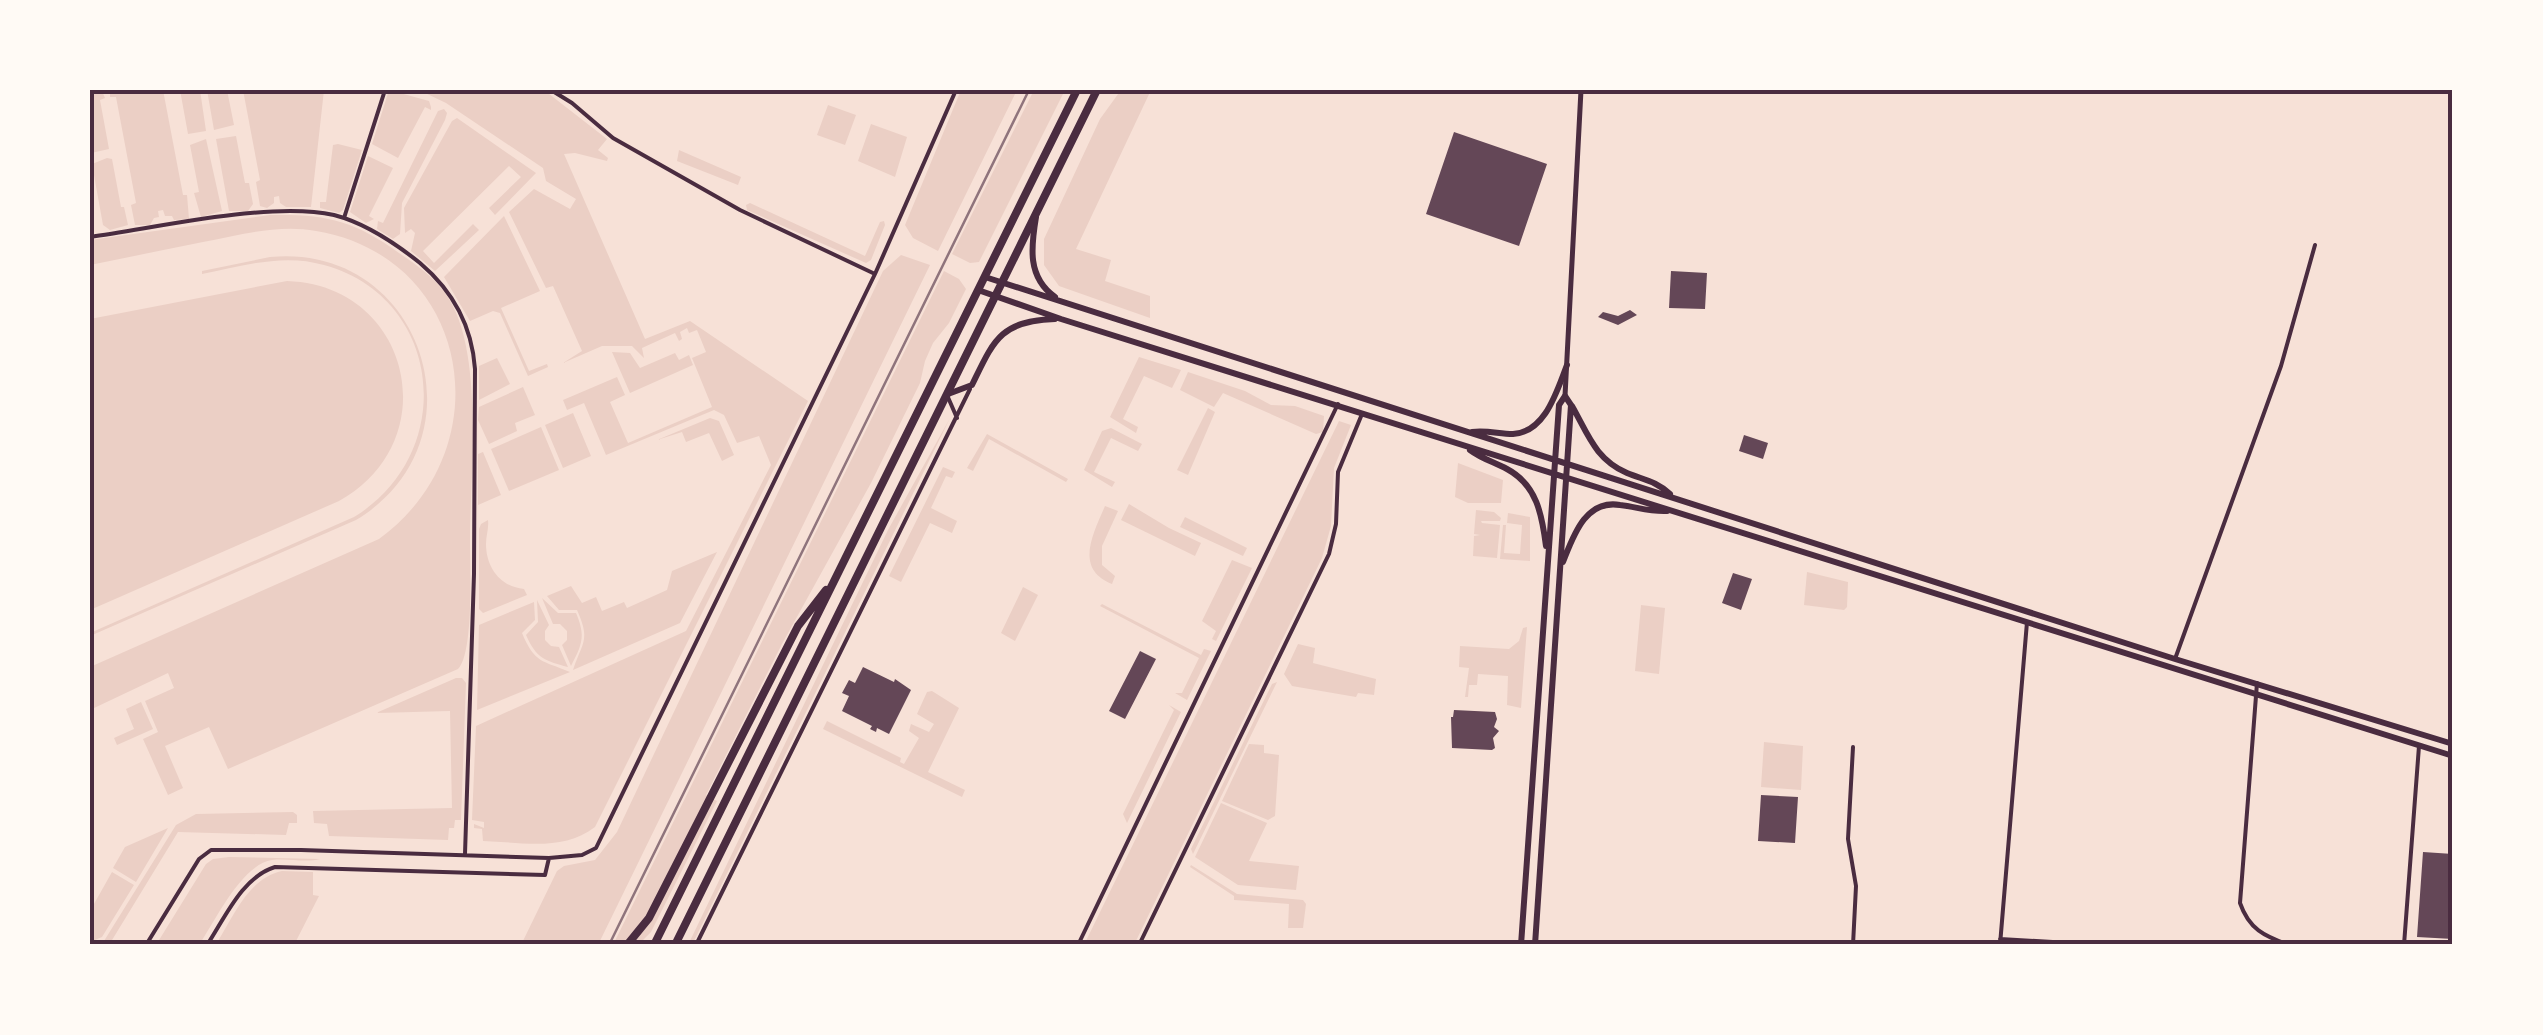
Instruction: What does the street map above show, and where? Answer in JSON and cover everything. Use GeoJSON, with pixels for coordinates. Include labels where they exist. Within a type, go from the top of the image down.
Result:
{"type":"FeatureCollection","features":[{"type":"Feature","properties":{"kind":"highway"},"geometry":{"type":"LineString","coordinates":[[654,945],[1077,90]]}},
{"type":"Feature","properties":{"kind":"highway"},"geometry":{"type":"LineString","coordinates":[[677,942],[1097,90]]}},
{"type":"Feature","properties":{"kind":"highway"},"geometry":{"type":"LineString","coordinates":[[626,945],[649,918],[798,626],[838,575]]}},
{"type":"Feature","properties":{"kind":"main road"},"geometry":{"type":"LineString","coordinates":[[1038,209],[1032,247],[1035,270],[1048,291],[1064,303]]}},
{"type":"Feature","properties":{"kind":"main road"},"geometry":{"type":"LineString","coordinates":[[984,277],[2175,659],[2453,744]]}},
{"type":"Feature","properties":{"kind":"main road"},"geometry":{"type":"LineString","coordinates":[[978,290],[2453,756]]}},
{"type":"Feature","properties":{"kind":"main road"},"geometry":{"type":"LineString","coordinates":[[946,394],[972,385],[989,350],[1004,332],[1024,322],[1061,319]]}},
{"type":"Feature","properties":{"kind":"main road"},"geometry":{"type":"LineString","coordinates":[[1470,433],[1490,430],[1514,434],[1534,425],[1546,413],[1567,365]]}},
{"type":"Feature","properties":{"kind":"main road"},"geometry":{"type":"LineString","coordinates":[[1338,404],[1344,392]]}},
{"type":"Feature","properties":{"kind":"main road"},"geometry":{"type":"LineString","coordinates":[[1522,945],[1559,405],[1565,396],[1601,456],[1628,474],[1657,482],[1674,498]]}},
{"type":"Feature","properties":{"kind":"main road"},"geometry":{"type":"LineString","coordinates":[[1535,945],[1571,405]]}},
{"type":"Feature","properties":{"kind":"main road"},"geometry":{"type":"LineString","coordinates":[[1465,446],[1482,459],[1508,470],[1529,488],[1542,521],[1548,566]]}},
{"type":"Feature","properties":{"kind":"main road"},"geometry":{"type":"LineString","coordinates":[[1561,568],[1579,524],[1598,508],[1614,504],[1648,512],[1672,510]]}},
{"type":"Feature","properties":{"kind":"main road"},"geometry":{"type":"LineString","coordinates":[[2027,622],[2029,612]]}},
{"type":"Feature","properties":{"kind":"street"},"geometry":{"type":"LineString","coordinates":[[344,218],[385,90]]}},
{"type":"Feature","properties":{"kind":"street"},"geometry":{"type":"LineString","coordinates":[[551,90],[613,138],[740,210],[875,274]]}},
{"type":"Feature","properties":{"kind":"street"},"geometry":{"type":"LineString","coordinates":[[146,945],[199,859],[211,850],[550,858],[591,851],[605,833],[875,274],[956,90]]}},
{"type":"Feature","properties":{"kind":"street"},"geometry":{"type":"LineString","coordinates":[[1565,396],[1581,90]]}},
{"type":"Feature","properties":{"kind":"street"},"geometry":{"type":"LineString","coordinates":[[90,237],[270,212],[316,212],[344,218],[384,238],[434,275],[455,301],[471,342],[475,369],[474,574],[464,854]]}},
{"type":"Feature","properties":{"kind":"street"},"geometry":{"type":"LineString","coordinates":[[2175,659],[2281,366],[2316,245]]}},
{"type":"Feature","properties":{"kind":"street"},"geometry":{"type":"LineString","coordinates":[[696,945],[972,385]]}},
{"type":"Feature","properties":{"kind":"street"},"geometry":{"type":"LineString","coordinates":[[946,394],[957,418]]}},
{"type":"Feature","properties":{"kind":"street"},"geometry":{"type":"LineString","coordinates":[[1078,945],[1338,404]]}},
{"type":"Feature","properties":{"kind":"street"},"geometry":{"type":"LineString","coordinates":[[1139,945],[1329,554],[1336,524],[1338,472],[1362,412]]}},
{"type":"Feature","properties":{"kind":"street"},"geometry":{"type":"LineString","coordinates":[[2027,622],[2000,942],[2103,945]]}},
{"type":"Feature","properties":{"kind":"street"},"geometry":{"type":"LineString","coordinates":[[2258,683],[2240,903],[2254,930],[2289,945]]}},
{"type":"Feature","properties":{"kind":"street"},"geometry":{"type":"LineString","coordinates":[[2404,945],[2419,746]]}},
{"type":"Feature","properties":{"kind":"street"},"geometry":{"type":"LineString","coordinates":[[1853,747],[1848,839],[1856,886],[1853,945]]}},
{"type":"Feature","properties":{"kind":"street"},"geometry":{"type":"LineString","coordinates":[[207,945],[249,883],[275,867],[545,875],[550,858]]}},
{"type":"Feature","properties":{"kind":"shaded area"},"geometry":{"type":"Polygon","coordinates":[[[110,90],[163,90],[189,219],[174,220],[165,216],[163,210],[158,211],[159,217],[150,225],[135,225],[131,205],[136,203],[116,97],[110,97],[110,90]]]}},
{"type":"Feature","properties":{"kind":"shaded area"},"geometry":{"type":"Polygon","coordinates":[[[180,90],[200,90],[206,131],[188,134],[180,90]]]}},
{"type":"Feature","properties":{"kind":"shaded area"},"geometry":{"type":"Polygon","coordinates":[[[207,90],[227,90],[234,125],[214,130],[207,90]]]}},
{"type":"Feature","properties":{"kind":"shaded area"},"geometry":{"type":"Polygon","coordinates":[[[243,90],[324,90],[311,207],[286,207],[279,196],[267,208],[260,206],[256,182],[260,180],[243,90]]]}},
{"type":"Feature","properties":{"kind":"shaded area"},"geometry":{"type":"Polygon","coordinates":[[[389,90],[429,101],[431,107],[425,107],[398,158],[372,144],[389,90]]]}},
{"type":"Feature","properties":{"kind":"shaded area"},"geometry":{"type":"Polygon","coordinates":[[[419,90],[544,90],[607,139],[598,150],[607,161],[564,154],[645,339],[690,321],[808,401],[595,827],[556,843],[483,841],[482,829],[474,828],[474,824],[484,828],[484,822],[472,820],[476,726],[686,631],[771,465],[759,436],[737,443],[724,415],[714,410],[606,455],[584,403],[567,410],[563,400],[617,377],[625,395],[610,402],[628,443],[712,407],[692,358],[706,352],[697,330],[689,333],[687,328],[680,332],[679,341],[675,333],[642,348],[644,358],[632,346],[602,346],[563,363],[582,351],[553,286],[546,288],[509,212],[534,189],[570,209],[576,199],[546,181],[543,168],[446,103],[419,90]]]}},
{"type":"Feature","properties":{"kind":"shaded area"},"geometry":{"type":"Polygon","coordinates":[[[961,90],[1017,90],[938,251],[913,238],[905,225],[961,90]]]}},
{"type":"Feature","properties":{"kind":"shaded area"},"geometry":{"type":"Polygon","coordinates":[[[1034,90],[1065,90],[979,262],[970,263],[952,254],[1034,90]]]}},
{"type":"Feature","properties":{"kind":"shaded area"},"geometry":{"type":"Polygon","coordinates":[[[1121,90],[1151,90],[1076,249],[1111,260],[1105,281],[1150,296],[1150,318],[1059,286],[1044,265],[1044,239],[1100,119],[1121,90]]]}},
{"type":"Feature","properties":{"kind":"shaded area"},"geometry":{"type":"Polygon","coordinates":[[[102,91],[105,98],[100,100],[109,149],[91,153],[90,93],[102,91]]]}},
{"type":"Feature","properties":{"kind":"shaded area"},"geometry":{"type":"Polygon","coordinates":[[[828,105],[856,115],[845,145],[817,135],[828,105]]]}},
{"type":"Feature","properties":{"kind":"shaded area"},"geometry":{"type":"Polygon","coordinates":[[[444,109],[445,120],[402,203],[400,234],[393,239],[377,229],[378,221],[383,223],[438,111],[444,109]]]}},
{"type":"Feature","properties":{"kind":"shaded area"},"geometry":{"type":"Polygon","coordinates":[[[457,118],[536,173],[495,215],[489,208],[521,177],[509,166],[423,251],[434,263],[473,224],[479,230],[435,271],[411,251],[415,233],[411,229],[405,233],[404,208],[457,118]]]}},
{"type":"Feature","properties":{"kind":"shaded area"},"geometry":{"type":"Polygon","coordinates":[[[871,124],[907,137],[895,177],[858,161],[871,124]]]}},
{"type":"Feature","properties":{"kind":"shaded area"},"geometry":{"type":"Polygon","coordinates":[[[236,136],[253,204],[248,211],[229,211],[216,139],[236,136]]]}},
{"type":"Feature","properties":{"kind":"shaded area"},"geometry":{"type":"Polygon","coordinates":[[[206,139],[222,211],[201,217],[194,193],[199,192],[190,145],[206,139]]]}},
{"type":"Feature","properties":{"kind":"shaded area"},"geometry":{"type":"Polygon","coordinates":[[[333,145],[362,150],[339,213],[320,208],[320,202],[326,202],[333,145]]]}},
{"type":"Feature","properties":{"kind":"shaded area"},"geometry":{"type":"Polygon","coordinates":[[[679,150],[741,177],[738,185],[677,161],[679,150]]]}},
{"type":"Feature","properties":{"kind":"shaded area"},"geometry":{"type":"Polygon","coordinates":[[[368,156],[393,168],[369,216],[374,219],[366,223],[350,212],[368,156]]]}},
{"type":"Feature","properties":{"kind":"shaded area"},"geometry":{"type":"Polygon","coordinates":[[[112,159],[128,225],[110,230],[103,225],[92,164],[112,159]]]}},
{"type":"Feature","properties":{"kind":"shaded area"},"geometry":{"type":"Polygon","coordinates":[[[750,203],[865,256],[880,222],[885,225],[871,260],[866,263],[747,210],[750,203]]]}},
{"type":"Feature","properties":{"kind":"shaded area"},"geometry":{"type":"Polygon","coordinates":[[[270,215],[323,218],[368,233],[429,276],[458,316],[470,377],[473,447],[467,646],[458,669],[228,769],[209,727],[165,746],[183,788],[168,795],[143,739],[158,732],[145,701],[174,688],[168,673],[92,709],[90,667],[379,539],[418,501],[443,457],[455,409],[452,361],[437,316],[409,277],[369,248],[316,231],[273,230],[90,265],[90,240],[270,215]]]}},
{"type":"Feature","properties":{"kind":"shaded area"},"geometry":{"type":"Polygon","coordinates":[[[504,216],[540,291],[501,308],[529,371],[547,364],[548,367],[528,376],[500,313],[493,311],[470,321],[444,277],[504,216]]]}},
{"type":"Feature","properties":{"kind":"shaded area"},"geometry":{"type":"Polygon","coordinates":[[[901,255],[930,265],[598,945],[521,945],[557,871],[595,860],[617,832],[883,271],[901,255]]]}},
{"type":"Feature","properties":{"kind":"shaded area"},"geometry":{"type":"Polygon","coordinates":[[[270,257],[323,261],[367,281],[399,313],[420,353],[427,398],[420,443],[396,485],[356,520],[90,636],[354,517],[387,489],[410,456],[422,418],[423,380],[414,343],[394,309],[364,283],[309,262],[263,262],[202,274],[270,257]]]}},
{"type":"Feature","properties":{"kind":"shaded area"},"geometry":{"type":"Polygon","coordinates":[[[944,271],[959,279],[966,289],[949,323],[933,343],[920,383],[871,483],[782,644],[706,795],[717,801],[651,932],[638,945],[613,945],[944,271]]]}},
{"type":"Feature","properties":{"kind":"shaded area"},"geometry":{"type":"Polygon","coordinates":[[[287,281],[329,289],[363,309],[386,337],[400,370],[403,406],[394,442],[373,474],[339,501],[90,610],[90,319],[287,281]]]}},
{"type":"Feature","properties":{"kind":"shaded area"},"geometry":{"type":"Polygon","coordinates":[[[612,352],[630,353],[640,368],[675,353],[679,360],[689,355],[693,365],[630,393],[612,352]]]}},
{"type":"Feature","properties":{"kind":"shaded area"},"geometry":{"type":"Polygon","coordinates":[[[1139,357],[1181,370],[1172,388],[1144,376],[1123,419],[1138,427],[1136,433],[1110,417],[1139,357]]]}},
{"type":"Feature","properties":{"kind":"shaded area"},"geometry":{"type":"Polygon","coordinates":[[[497,358],[510,384],[479,400],[479,366],[497,358]]]}},
{"type":"Feature","properties":{"kind":"shaded area"},"geometry":{"type":"Polygon","coordinates":[[[1188,372],[1245,391],[1271,405],[1295,406],[1324,416],[1323,432],[1316,434],[1223,393],[1214,407],[1180,390],[1188,372]]]}},
{"type":"Feature","properties":{"kind":"shaded area"},"geometry":{"type":"Polygon","coordinates":[[[523,387],[535,415],[515,423],[517,431],[489,444],[478,420],[479,407],[523,387]]]}},
{"type":"Feature","properties":{"kind":"shaded area"},"geometry":{"type":"Polygon","coordinates":[[[1208,408],[1215,412],[1188,475],[1177,470],[1208,408]]]}},
{"type":"Feature","properties":{"kind":"shaded area"},"geometry":{"type":"Polygon","coordinates":[[[573,413],[591,456],[563,468],[545,425],[573,413]]]}},
{"type":"Feature","properties":{"kind":"shaded area"},"geometry":{"type":"Polygon","coordinates":[[[710,418],[719,421],[734,455],[722,461],[709,433],[686,442],[682,432],[657,440],[710,418]]]}},
{"type":"Feature","properties":{"kind":"shaded area"},"geometry":{"type":"Polygon","coordinates":[[[950,418],[692,945],[688,945],[888,530],[950,418]]]}},
{"type":"Feature","properties":{"kind":"shaded area"},"geometry":{"type":"Polygon","coordinates":[[[1339,421],[1351,425],[1334,468],[1331,526],[1322,558],[1134,945],[1084,945],[1339,421]]]}},
{"type":"Feature","properties":{"kind":"shaded area"},"geometry":{"type":"Polygon","coordinates":[[[541,427],[559,470],[509,491],[491,449],[541,427]]]}},
{"type":"Feature","properties":{"kind":"shaded area"},"geometry":{"type":"Polygon","coordinates":[[[1111,428],[1142,444],[1138,451],[1111,438],[1094,472],[1115,482],[1112,487],[1084,470],[1102,431],[1111,428]]]}},
{"type":"Feature","properties":{"kind":"shaded area"},"geometry":{"type":"Polygon","coordinates":[[[987,434],[1068,479],[1066,482],[989,439],[973,471],[967,468],[987,434]]]}},
{"type":"Feature","properties":{"kind":"shaded area"},"geometry":{"type":"Polygon","coordinates":[[[483,452],[501,495],[478,505],[478,454],[483,452]]]}},
{"type":"Feature","properties":{"kind":"shaded area"},"geometry":{"type":"Polygon","coordinates":[[[1458,463],[1503,480],[1501,503],[1468,503],[1455,497],[1458,463]]]}},
{"type":"Feature","properties":{"kind":"shaded area"},"geometry":{"type":"Polygon","coordinates":[[[943,467],[955,472],[952,478],[946,476],[931,508],[957,521],[952,533],[930,523],[901,582],[889,576],[943,467]]]}},
{"type":"Feature","properties":{"kind":"shaded area"},"geometry":{"type":"Polygon","coordinates":[[[1129,504],[1201,543],[1195,556],[1121,520],[1129,504]]]}},
{"type":"Feature","properties":{"kind":"shaded area"},"geometry":{"type":"Polygon","coordinates":[[[1105,506],[1118,511],[1102,546],[1102,565],[1115,576],[1112,584],[1100,577],[1090,560],[1092,539],[1105,506]]]}},
{"type":"Feature","properties":{"kind":"shaded area"},"geometry":{"type":"Polygon","coordinates":[[[1476,510],[1494,512],[1501,518],[1481,521],[1500,525],[1497,558],[1473,556],[1474,536],[1480,535],[1474,534],[1476,510]]]}},
{"type":"Feature","properties":{"kind":"shaded area"},"geometry":{"type":"Polygon","coordinates":[[[1508,513],[1530,517],[1530,561],[1500,559],[1503,525],[1504,553],[1520,554],[1522,525],[1507,523],[1508,513]]]}},
{"type":"Feature","properties":{"kind":"shaded area"},"geometry":{"type":"Polygon","coordinates":[[[1185,517],[1247,548],[1243,556],[1180,527],[1185,517]]]}},
{"type":"Feature","properties":{"kind":"shaded area"},"geometry":{"type":"Polygon","coordinates":[[[488,520],[487,553],[492,568],[502,580],[524,589],[527,595],[483,613],[479,609],[479,529],[488,520]]]}},
{"type":"Feature","properties":{"kind":"shaded area"},"geometry":{"type":"Polygon","coordinates":[[[717,552],[680,623],[573,670],[584,641],[581,620],[577,610],[559,610],[547,596],[571,586],[582,603],[596,597],[602,611],[624,602],[627,608],[667,590],[672,571],[717,552]]]}},
{"type":"Feature","properties":{"kind":"shaded area"},"geometry":{"type":"Polygon","coordinates":[[[1232,560],[1252,568],[1216,641],[1212,639],[1216,631],[1202,621],[1232,560]]]}},
{"type":"Feature","properties":{"kind":"shaded area"},"geometry":{"type":"Polygon","coordinates":[[[1807,572],[1848,582],[1847,607],[1844,610],[1804,605],[1807,572]]]}},
{"type":"Feature","properties":{"kind":"shaded area"},"geometry":{"type":"Polygon","coordinates":[[[1023,587],[1038,595],[1015,641],[1001,633],[1023,587]]]}},
{"type":"Feature","properties":{"kind":"shaded area"},"geometry":{"type":"Polygon","coordinates":[[[542,598],[558,613],[576,613],[581,640],[571,666],[562,645],[567,640],[567,631],[560,624],[553,624],[542,598]]]}},
{"type":"Feature","properties":{"kind":"shaded area"},"geometry":{"type":"Polygon","coordinates":[[[537,600],[549,625],[545,640],[559,647],[568,667],[542,657],[526,635],[538,622],[537,600]]]}},
{"type":"Feature","properties":{"kind":"shaded area"},"geometry":{"type":"Polygon","coordinates":[[[534,602],[535,620],[522,633],[527,643],[540,660],[570,672],[477,710],[479,625],[534,602]]]}},
{"type":"Feature","properties":{"kind":"shaded area"},"geometry":{"type":"Polygon","coordinates":[[[1102,604],[1201,655],[1204,649],[1211,651],[1187,700],[1175,693],[1182,693],[1199,658],[1102,604]]]}},
{"type":"Feature","properties":{"kind":"shaded area"},"geometry":{"type":"Polygon","coordinates":[[[1641,605],[1665,608],[1659,674],[1635,671],[1641,605]]]}},
{"type":"Feature","properties":{"kind":"shaded area"},"geometry":{"type":"Polygon","coordinates":[[[1527,627],[1521,708],[1507,705],[1508,676],[1478,674],[1477,685],[1469,685],[1465,697],[1469,668],[1459,667],[1460,646],[1509,649],[1527,627]]]}},
{"type":"Feature","properties":{"kind":"shaded area"},"geometry":{"type":"Polygon","coordinates":[[[1298,644],[1315,648],[1313,663],[1376,679],[1374,695],[1358,693],[1356,697],[1292,686],[1284,674],[1298,644]]]}},
{"type":"Feature","properties":{"kind":"shaded area"},"geometry":{"type":"Polygon","coordinates":[[[456,678],[466,683],[461,820],[455,820],[454,828],[449,828],[448,840],[329,836],[327,824],[314,823],[313,811],[452,808],[450,711],[376,713],[456,678]]]}},
{"type":"Feature","properties":{"kind":"shaded area"},"geometry":{"type":"Polygon","coordinates":[[[1277,682],[1193,854],[1191,849],[1272,684],[1277,682]]]}},
{"type":"Feature","properties":{"kind":"shaded area"},"geometry":{"type":"Polygon","coordinates":[[[932,691],[959,708],[928,772],[965,790],[962,797],[823,729],[827,721],[901,758],[904,764],[919,738],[909,731],[911,724],[929,732],[934,724],[917,714],[927,692],[932,691]]]}},
{"type":"Feature","properties":{"kind":"shaded area"},"geometry":{"type":"Polygon","coordinates":[[[141,702],[153,729],[117,745],[114,738],[134,729],[126,709],[141,702]]]}},
{"type":"Feature","properties":{"kind":"shaded area"},"geometry":{"type":"Polygon","coordinates":[[[1169,705],[1181,712],[1127,823],[1123,814],[1174,710],[1169,705]]]}},
{"type":"Feature","properties":{"kind":"shaded area"},"geometry":{"type":"Polygon","coordinates":[[[1764,742],[1803,746],[1801,790],[1761,787],[1764,742]]]}},
{"type":"Feature","properties":{"kind":"shaded area"},"geometry":{"type":"Polygon","coordinates":[[[1249,744],[1264,745],[1264,753],[1279,755],[1275,816],[1268,820],[1222,801],[1249,744]]]}},
{"type":"Feature","properties":{"kind":"shaded area"},"geometry":{"type":"Polygon","coordinates":[[[1221,803],[1267,823],[1249,861],[1299,866],[1296,890],[1238,885],[1195,857],[1221,803]]]}},
{"type":"Feature","properties":{"kind":"shaded area"},"geometry":{"type":"Polygon","coordinates":[[[293,812],[297,823],[289,823],[286,835],[178,832],[109,945],[95,945],[104,941],[176,825],[196,814],[293,812]]]}},
{"type":"Feature","properties":{"kind":"shaded area"},"geometry":{"type":"Polygon","coordinates":[[[168,828],[136,882],[113,868],[125,847],[168,828]]]}},
{"type":"Feature","properties":{"kind":"shaded area"},"geometry":{"type":"Polygon","coordinates":[[[229,857],[320,859],[272,860],[261,864],[230,895],[199,945],[156,945],[206,864],[229,857]]]}},
{"type":"Feature","properties":{"kind":"shaded area"},"geometry":{"type":"Polygon","coordinates":[[[1191,865],[1237,894],[1303,900],[1303,928],[1288,928],[1289,904],[1234,900],[1234,896],[1191,865]]]}},
{"type":"Feature","properties":{"kind":"shaded area"},"geometry":{"type":"Polygon","coordinates":[[[282,871],[313,872],[313,895],[319,896],[294,945],[224,945],[218,941],[252,889],[282,871]]]}},
{"type":"Feature","properties":{"kind":"shaded area"},"geometry":{"type":"Polygon","coordinates":[[[112,872],[134,885],[102,937],[90,942],[90,911],[112,872]]]}},
{"type":"Feature","properties":{"kind":"building"},"geometry":{"type":"Polygon","coordinates":[[[1454,132],[1547,164],[1519,246],[1426,214],[1454,132]]]}},
{"type":"Feature","properties":{"kind":"building"},"geometry":{"type":"Polygon","coordinates":[[[1671,271],[1707,273],[1705,309],[1669,308],[1671,271]]]}},
{"type":"Feature","properties":{"kind":"building"},"geometry":{"type":"Polygon","coordinates":[[[1630,310],[1637,315],[1618,325],[1598,317],[1603,312],[1618,316],[1630,310]]]}},
{"type":"Feature","properties":{"kind":"building"},"geometry":{"type":"Polygon","coordinates":[[[1744,435],[1768,443],[1763,459],[1739,451],[1744,435]]]}},
{"type":"Feature","properties":{"kind":"building"},"geometry":{"type":"Polygon","coordinates":[[[1733,573],[1752,579],[1741,610],[1722,603],[1733,573]]]}},
{"type":"Feature","properties":{"kind":"building"},"geometry":{"type":"Polygon","coordinates":[[[1140,651],[1156,659],[1125,719],[1109,711],[1140,651]]]}},
{"type":"Feature","properties":{"kind":"building"},"geometry":{"type":"Polygon","coordinates":[[[863,667],[894,682],[895,679],[911,690],[889,734],[877,728],[876,732],[870,729],[872,726],[842,711],[849,696],[842,693],[849,680],[855,683],[863,667]]]}},
{"type":"Feature","properties":{"kind":"building"},"geometry":{"type":"Polygon","coordinates":[[[1454,710],[1495,712],[1494,727],[1499,731],[1493,738],[1495,748],[1452,748],[1454,710]]]}},
{"type":"Feature","properties":{"kind":"building"},"geometry":{"type":"Polygon","coordinates":[[[1761,795],[1798,797],[1795,843],[1758,841],[1761,795]]]}},
{"type":"Feature","properties":{"kind":"building"},"geometry":{"type":"Polygon","coordinates":[[[2423,852],[2453,854],[2453,939],[2417,937],[2423,852]]]}},
{"type":"Feature","properties":{"kind":"railway"},"geometry":{"type":"LineString","coordinates":[[609,945],[1029,90]]}}]}
